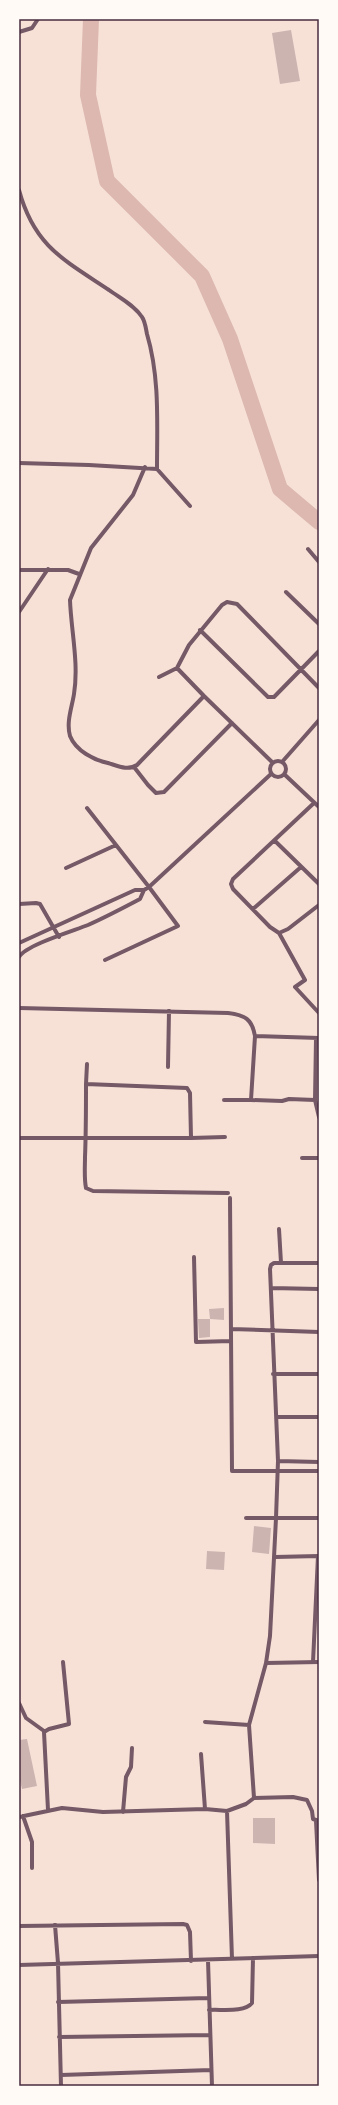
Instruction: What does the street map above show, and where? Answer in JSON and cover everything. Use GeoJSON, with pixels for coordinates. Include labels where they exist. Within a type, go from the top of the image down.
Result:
{"type":"FeatureCollection","features":[{"type":"Feature","properties":{"kind":"street"},"geometry":{"type":"LineString","coordinates":[[19,32],[32,28],[38,19]]}},
{"type":"Feature","properties":{"kind":"street"},"geometry":{"type":"LineString","coordinates":[[19,190],[28,218],[34,229],[49,247],[130,304],[142,317],[150,343],[157,378],[156,469]]}},
{"type":"Feature","properties":{"kind":"street"},"geometry":{"type":"LineString","coordinates":[[19,464],[156,469],[190,506]]}},
{"type":"Feature","properties":{"kind":"street"},"geometry":{"type":"LineString","coordinates":[[145,468],[133,495],[115,520],[91,548],[79,574],[70,600],[75,677],[74,693],[69,717],[70,736],[78,747],[96,760],[124,768],[134,767],[204,696]]}},
{"type":"Feature","properties":{"kind":"street"},"geometry":{"type":"LineString","coordinates":[[308,549],[319,562]]}},
{"type":"Feature","properties":{"kind":"street"},"geometry":{"type":"LineString","coordinates":[[19,612],[48,569]]}},
{"type":"Feature","properties":{"kind":"street"},"geometry":{"type":"LineString","coordinates":[[19,570],[68,570],[79,574]]}},
{"type":"Feature","properties":{"kind":"street"},"geometry":{"type":"LineString","coordinates":[[286,592],[319,624]]}},
{"type":"Feature","properties":{"kind":"street"},"geometry":{"type":"LineString","coordinates":[[159,677],[178,668],[189,645],[200,630],[222,605],[232,602],[237,604],[319,688]]}},
{"type":"Feature","properties":{"kind":"street"},"geometry":{"type":"LineString","coordinates":[[200,630],[268,697],[274,697],[319,650]]}},
{"type":"Feature","properties":{"kind":"street"},"geometry":{"type":"LineString","coordinates":[[178,668],[204,696],[272,762]]}},
{"type":"Feature","properties":{"kind":"street"},"geometry":{"type":"LineString","coordinates":[[282,762],[319,720]]}},
{"type":"Feature","properties":{"kind":"street"},"geometry":{"type":"LineString","coordinates":[[134,767],[148,786],[156,793],[164,792],[232,723]]}},
{"type":"Feature","properties":{"kind":"street"},"geometry":{"type":"LineString","coordinates":[[277,760],[282,762],[286,768],[284,774],[276,777],[271,774],[269,769],[272,762],[277,760]]}},
{"type":"Feature","properties":{"kind":"street"},"geometry":{"type":"LineString","coordinates":[[19,957],[22,953],[60,937],[140,899],[144,890],[271,774]]}},
{"type":"Feature","properties":{"kind":"street"},"geometry":{"type":"LineString","coordinates":[[284,774],[319,807]]}},
{"type":"Feature","properties":{"kind":"street"},"geometry":{"type":"LineString","coordinates":[[314,803],[232,882],[234,889],[253,910],[270,928],[279,933],[305,980],[295,987],[319,1013]]}},
{"type":"Feature","properties":{"kind":"street"},"geometry":{"type":"LineString","coordinates":[[87,808],[149,886],[178,926],[105,960]]}},
{"type":"Feature","properties":{"kind":"street"},"geometry":{"type":"LineString","coordinates":[[275,841],[319,884]]}},
{"type":"Feature","properties":{"kind":"street"},"geometry":{"type":"LineString","coordinates":[[66,868],[116,845]]}},
{"type":"Feature","properties":{"kind":"street"},"geometry":{"type":"LineString","coordinates":[[253,910],[301,867]]}},
{"type":"Feature","properties":{"kind":"street"},"geometry":{"type":"LineString","coordinates":[[19,943],[31,936],[55,928],[135,890],[144,890]]}},
{"type":"Feature","properties":{"kind":"street"},"geometry":{"type":"LineString","coordinates":[[19,904],[40,904],[60,937]]}},
{"type":"Feature","properties":{"kind":"street"},"geometry":{"type":"LineString","coordinates":[[279,933],[288,929],[319,905]]}},
{"type":"Feature","properties":{"kind":"street"},"geometry":{"type":"LineString","coordinates":[[19,1008],[169,1011],[236,1014],[248,1018],[253,1025],[255,1036],[251,1100]]}},
{"type":"Feature","properties":{"kind":"street"},"geometry":{"type":"LineString","coordinates":[[168,1067],[169,1011]]}},
{"type":"Feature","properties":{"kind":"street"},"geometry":{"type":"LineString","coordinates":[[255,1036],[318,1039],[315,1100],[319,1117]]}},
{"type":"Feature","properties":{"kind":"street"},"geometry":{"type":"LineString","coordinates":[[87,1064],[86,1188],[89,1190],[228,1193]]}},
{"type":"Feature","properties":{"kind":"street"},"geometry":{"type":"LineString","coordinates":[[86,1084],[187,1088],[190,1093],[191,1138]]}},
{"type":"Feature","properties":{"kind":"street"},"geometry":{"type":"LineString","coordinates":[[224,1100],[315,1100]]}},
{"type":"Feature","properties":{"kind":"street"},"geometry":{"type":"LineString","coordinates":[[19,1138],[224,1138]]}},
{"type":"Feature","properties":{"kind":"street"},"geometry":{"type":"LineString","coordinates":[[302,1158],[319,1158]]}},
{"type":"Feature","properties":{"kind":"street"},"geometry":{"type":"LineString","coordinates":[[230,1198],[232,1470],[319,1471]]}},
{"type":"Feature","properties":{"kind":"street"},"geometry":{"type":"LineString","coordinates":[[279,1229],[281,1263]]}},
{"type":"Feature","properties":{"kind":"street"},"geometry":{"type":"LineString","coordinates":[[194,1257],[196,1342],[231,1341]]}},
{"type":"Feature","properties":{"kind":"street"},"geometry":{"type":"LineString","coordinates":[[254,1798],[249,1724],[266,1663],[270,1636],[278,1470],[273,1374],[271,1288],[269,1277],[271,1265],[281,1263],[319,1263]]}},
{"type":"Feature","properties":{"kind":"street"},"geometry":{"type":"LineString","coordinates":[[271,1288],[319,1289]]}},
{"type":"Feature","properties":{"kind":"street"},"geometry":{"type":"LineString","coordinates":[[231,1329],[319,1332]]}},
{"type":"Feature","properties":{"kind":"street"},"geometry":{"type":"LineString","coordinates":[[273,1374],[319,1374]]}},
{"type":"Feature","properties":{"kind":"street"},"geometry":{"type":"LineString","coordinates":[[276,1417],[319,1417]]}},
{"type":"Feature","properties":{"kind":"street"},"geometry":{"type":"LineString","coordinates":[[278,1461],[319,1462]]}},
{"type":"Feature","properties":{"kind":"street"},"geometry":{"type":"LineString","coordinates":[[246,1518],[319,1518]]}},
{"type":"Feature","properties":{"kind":"street"},"geometry":{"type":"LineString","coordinates":[[275,1557],[318,1556],[313,1662]]}},
{"type":"Feature","properties":{"kind":"street"},"geometry":{"type":"LineString","coordinates":[[44,1731],[69,1724],[64,1662]]}},
{"type":"Feature","properties":{"kind":"street"},"geometry":{"type":"LineString","coordinates":[[266,1663],[319,1662]]}},
{"type":"Feature","properties":{"kind":"street"},"geometry":{"type":"LineString","coordinates":[[19,1704],[26,1718],[44,1731]]}},
{"type":"Feature","properties":{"kind":"street"},"geometry":{"type":"LineString","coordinates":[[205,1722],[249,1724]]}},
{"type":"Feature","properties":{"kind":"street"},"geometry":{"type":"LineString","coordinates":[[44,1731],[48,1810]]}},
{"type":"Feature","properties":{"kind":"street"},"geometry":{"type":"LineString","coordinates":[[123,1812],[126,1777],[131,1767],[132,1748]]}},
{"type":"Feature","properties":{"kind":"street"},"geometry":{"type":"LineString","coordinates":[[201,1754],[206,1809]]}},
{"type":"Feature","properties":{"kind":"street"},"geometry":{"type":"LineString","coordinates":[[32,1868],[32,1842],[21,1817],[62,1808],[103,1812],[206,1809],[227,1811],[246,1804],[254,1798],[301,1798],[307,1800],[312,1811],[313,1819],[317,1821],[319,1880]]}},
{"type":"Feature","properties":{"kind":"street"},"geometry":{"type":"LineString","coordinates":[[227,1811],[232,1959]]}},
{"type":"Feature","properties":{"kind":"street"},"geometry":{"type":"LineString","coordinates":[[19,1926],[176,1923],[187,1925],[190,1932],[191,1961]]}},
{"type":"Feature","properties":{"kind":"street"},"geometry":{"type":"LineString","coordinates":[[55,1925],[58,1963],[61,2086]]}},
{"type":"Feature","properties":{"kind":"street"},"geometry":{"type":"LineString","coordinates":[[19,1965],[319,1956]]}},
{"type":"Feature","properties":{"kind":"street"},"geometry":{"type":"LineString","coordinates":[[209,2010],[243,2008],[250,2006],[252,2003],[253,1958]]}},
{"type":"Feature","properties":{"kind":"street"},"geometry":{"type":"LineString","coordinates":[[208,1960],[208,1998],[212,2086]]}},
{"type":"Feature","properties":{"kind":"street"},"geometry":{"type":"LineString","coordinates":[[58,2002],[208,1998]]}},
{"type":"Feature","properties":{"kind":"street"},"geometry":{"type":"LineString","coordinates":[[60,2037],[210,2035]]}},
{"type":"Feature","properties":{"kind":"street"},"geometry":{"type":"LineString","coordinates":[[61,2075],[211,2070]]}},
{"type":"Feature","properties":{"kind":"building"},"geometry":{"type":"Polygon","coordinates":[[[291,30],[300,81],[280,84],[272,33],[291,30]]]}},
{"type":"Feature","properties":{"kind":"building"},"geometry":{"type":"Polygon","coordinates":[[[224,1308],[224,1320],[210,1319],[209,1309],[224,1308]]]}},
{"type":"Feature","properties":{"kind":"building"},"geometry":{"type":"Polygon","coordinates":[[[198,1319],[210,1319],[210,1337],[199,1338],[198,1319]]]}},
{"type":"Feature","properties":{"kind":"building"},"geometry":{"type":"Polygon","coordinates":[[[254,1526],[271,1528],[269,1554],[252,1552],[254,1526]]]}},
{"type":"Feature","properties":{"kind":"building"},"geometry":{"type":"Polygon","coordinates":[[[207,1551],[225,1552],[224,1570],[206,1569],[207,1551]]]}},
{"type":"Feature","properties":{"kind":"building"},"geometry":{"type":"Polygon","coordinates":[[[27,1739],[37,1786],[22,1789],[19,1776],[19,1740],[27,1739]]]}},
{"type":"Feature","properties":{"kind":"building"},"geometry":{"type":"Polygon","coordinates":[[[253,1818],[275,1818],[275,1844],[253,1843],[253,1818]]]}},
{"type":"Feature","properties":{"kind":"waterway"},"geometry":{"type":"LineString","coordinates":[[91,19],[88,95],[107,181],[202,276],[230,339],[280,489],[319,522]]}}]}
